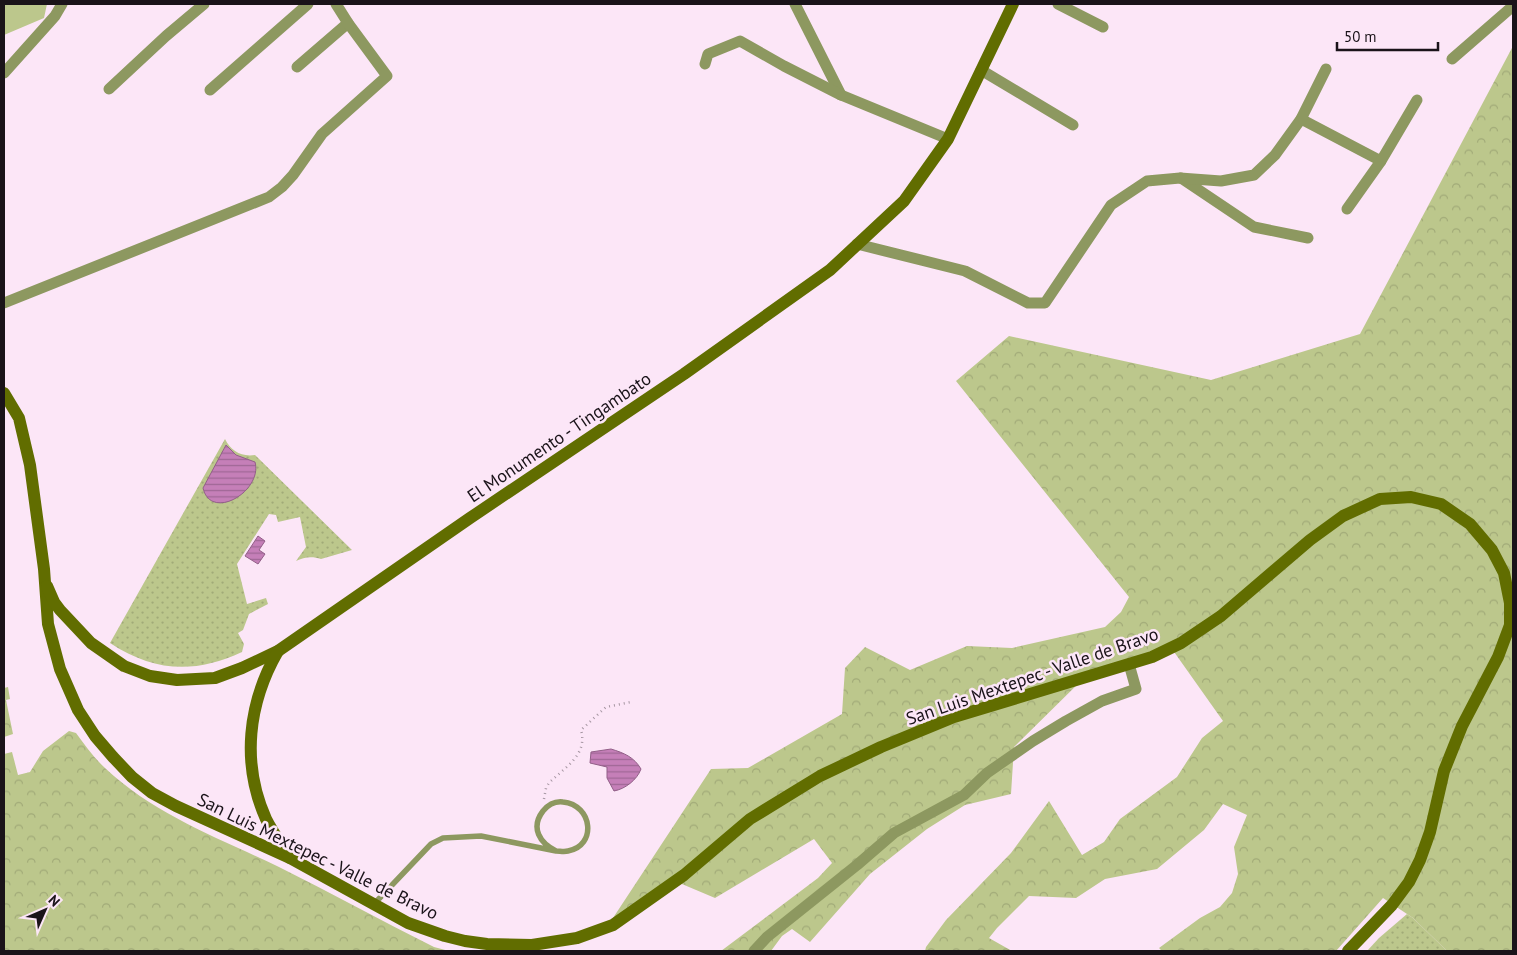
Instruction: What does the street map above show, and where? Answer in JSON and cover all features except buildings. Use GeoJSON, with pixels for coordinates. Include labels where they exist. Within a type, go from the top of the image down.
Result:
{"type":"FeatureCollection","features":[{"type":"Feature","properties":{"kind":"main road","name":"El Monumento - Tingambato"},"geometry":{"type":"LineString","coordinates":[[44,569],[46,581],[54,602],[80,633],[101,651],[137,672],[177,680],[215,678],[278,651],[684,374],[830,270],[904,201],[948,139],[1013,4]]}},
{"type":"Feature","properties":{"kind":"main road","name":"San Luis Mextepec - Valle de Bravo"},"geometry":{"type":"LineString","coordinates":[[4,393],[19,418],[30,465],[44,569],[48,624],[65,683],[86,723],[113,757],[132,777],[152,793],[176,806],[290,858],[408,923],[445,936],[487,944],[525,945],[555,942],[577,938],[613,925],[684,875],[750,819],[820,776],[881,747],[954,718],[1152,657],[1181,643],[1221,616],[1310,540],[1343,516],[1380,499],[1412,497],[1442,504],[1470,524],[1492,550],[1504,573],[1510,603],[1510,625],[1498,657],[1462,726],[1448,762],[1430,832],[1420,860],[1409,882],[1392,905],[1348,951]]}},
{"type":"Feature","properties":{"kind":"main road"},"geometry":{"type":"LineString","coordinates":[[278,651],[269,667],[256,702],[252,720],[251,756],[261,805],[275,835],[290,858]]}},
{"type":"Feature","properties":{"kind":"street"},"geometry":{"type":"LineString","coordinates":[[4,73],[55,16],[62,4]]}},
{"type":"Feature","properties":{"kind":"street"},"geometry":{"type":"LineString","coordinates":[[109,89],[204,4]]}},
{"type":"Feature","properties":{"kind":"street"},"geometry":{"type":"LineString","coordinates":[[210,90],[308,4]]}},
{"type":"Feature","properties":{"kind":"street"},"geometry":{"type":"LineString","coordinates":[[4,302],[269,197],[282,187],[293,175],[322,134],[387,76],[336,4]]}},
{"type":"Feature","properties":{"kind":"street"},"geometry":{"type":"LineString","coordinates":[[795,4],[841,94]]}},
{"type":"Feature","properties":{"kind":"street"},"geometry":{"type":"LineString","coordinates":[[1058,4],[1103,27]]}},
{"type":"Feature","properties":{"kind":"street"},"geometry":{"type":"LineString","coordinates":[[1452,59],[1513,6]]}},
{"type":"Feature","properties":{"kind":"street"},"geometry":{"type":"LineString","coordinates":[[297,67],[348,23]]}},
{"type":"Feature","properties":{"kind":"street"},"geometry":{"type":"LineString","coordinates":[[705,64],[708,54],[740,40],[784,66],[841,94],[948,139]]}},
{"type":"Feature","properties":{"kind":"street"},"geometry":{"type":"LineString","coordinates":[[857,244],[965,271],[1028,303],[1045,303],[1111,205],[1147,181],[1180,178],[1221,182],[1254,175],[1275,155],[1301,118],[1326,69]]}},
{"type":"Feature","properties":{"kind":"street"},"geometry":{"type":"LineString","coordinates":[[981,70],[1073,124]]}},
{"type":"Feature","properties":{"kind":"street"},"geometry":{"type":"LineString","coordinates":[[1347,209],[1381,161],[1417,100]]}},
{"type":"Feature","properties":{"kind":"street"},"geometry":{"type":"LineString","coordinates":[[1301,118],[1381,161]]}},
{"type":"Feature","properties":{"kind":"street"},"geometry":{"type":"LineString","coordinates":[[1180,178],[1254,227],[1308,238]]}},
{"type":"Feature","properties":{"kind":"street"},"geometry":{"type":"LineString","coordinates":[[754,951],[767,937],[857,865],[894,832],[964,795],[987,773],[1033,740],[1102,701],[1136,688],[1129,664]]}},
{"type":"Feature","properties":{"kind":"lane"},"geometry":{"type":"LineString","coordinates":[[373,905],[432,844],[443,838],[481,836],[556,851],[569,852],[580,845],[587,834],[588,822],[582,810],[571,802],[558,801],[546,806],[540,815],[537,826],[539,837],[546,846],[556,851]]}},
{"type":"Feature","properties":{"kind":"path"},"geometry":{"type":"LineString","coordinates":[[546,806],[544,798],[546,788],[575,759],[582,749],[583,736],[581,730],[606,707],[631,702]]}},
{"type":"Feature","properties":{"kind":"green space"},"geometry":{"type":"Polygon","coordinates":[[[4,4],[47,4],[44,18],[4,35],[4,4]]]}},
{"type":"Feature","properties":{"kind":"green space"},"geometry":{"type":"Polygon","coordinates":[[[1513,46],[1513,951],[1447,951],[1413,918],[1383,898],[1336,951],[1162,951],[1159,948],[1200,918],[1220,907],[1232,893],[1238,874],[1234,847],[1247,815],[1223,804],[1204,830],[1157,869],[1105,879],[1076,898],[1029,896],[989,938],[1012,951],[925,951],[946,920],[1011,853],[1049,801],[1082,855],[1104,842],[1120,819],[1177,777],[1202,738],[1223,721],[1172,649],[1088,674],[1014,747],[1011,794],[965,805],[927,829],[870,874],[810,942],[792,929],[782,936],[771,951],[721,951],[818,878],[832,863],[814,839],[715,898],[670,879],[611,921],[711,769],[748,768],[842,714],[845,668],[865,647],[910,670],[967,646],[1012,648],[1105,627],[1121,612],[1129,597],[956,381],[1009,336],[1211,380],[1360,334],[1513,46]]]}},
{"type":"Feature","properties":{"kind":"green space"},"geometry":{"type":"Polygon","coordinates":[[[225,439],[230,447],[237,452],[245,455],[255,455],[352,550],[321,559],[308,557],[296,561],[306,547],[300,517],[278,522],[276,515],[269,514],[237,564],[247,604],[266,598],[268,604],[249,614],[243,630],[238,633],[244,644],[242,652],[208,664],[175,667],[143,660],[126,653],[110,643],[225,439]]]}},
{"type":"Feature","properties":{"kind":"green space"},"geometry":{"type":"Polygon","coordinates":[[[8,687],[10,699],[6,700],[13,734],[4,737],[4,688],[8,687]]]}},
{"type":"Feature","properties":{"kind":"green space"},"geometry":{"type":"Polygon","coordinates":[[[69,731],[76,733],[97,760],[124,785],[166,812],[279,867],[434,947],[449,951],[4,951],[4,754],[12,752],[18,775],[30,772],[43,751],[69,731]]]}},
{"type":"Feature","properties":{"kind":"green space"},"geometry":{"type":"Polygon","coordinates":[[[1407,914],[1447,951],[1367,951],[1379,938],[1407,914]]]}},
{"type":"Feature","properties":{"kind":"shaded area"},"geometry":{"type":"Polygon","coordinates":[[[226,445],[236,455],[255,462],[255,473],[251,483],[235,499],[216,502],[208,498],[203,488],[226,445]]]}},
{"type":"Feature","properties":{"kind":"shaded area"},"geometry":{"type":"Polygon","coordinates":[[[258,536],[265,541],[259,550],[265,554],[258,564],[245,556],[258,536]]]}},
{"type":"Feature","properties":{"kind":"shaded area"},"geometry":{"type":"Polygon","coordinates":[[[611,749],[628,756],[641,769],[637,777],[630,783],[614,791],[607,778],[607,767],[590,763],[591,752],[611,749]]]}}]}
